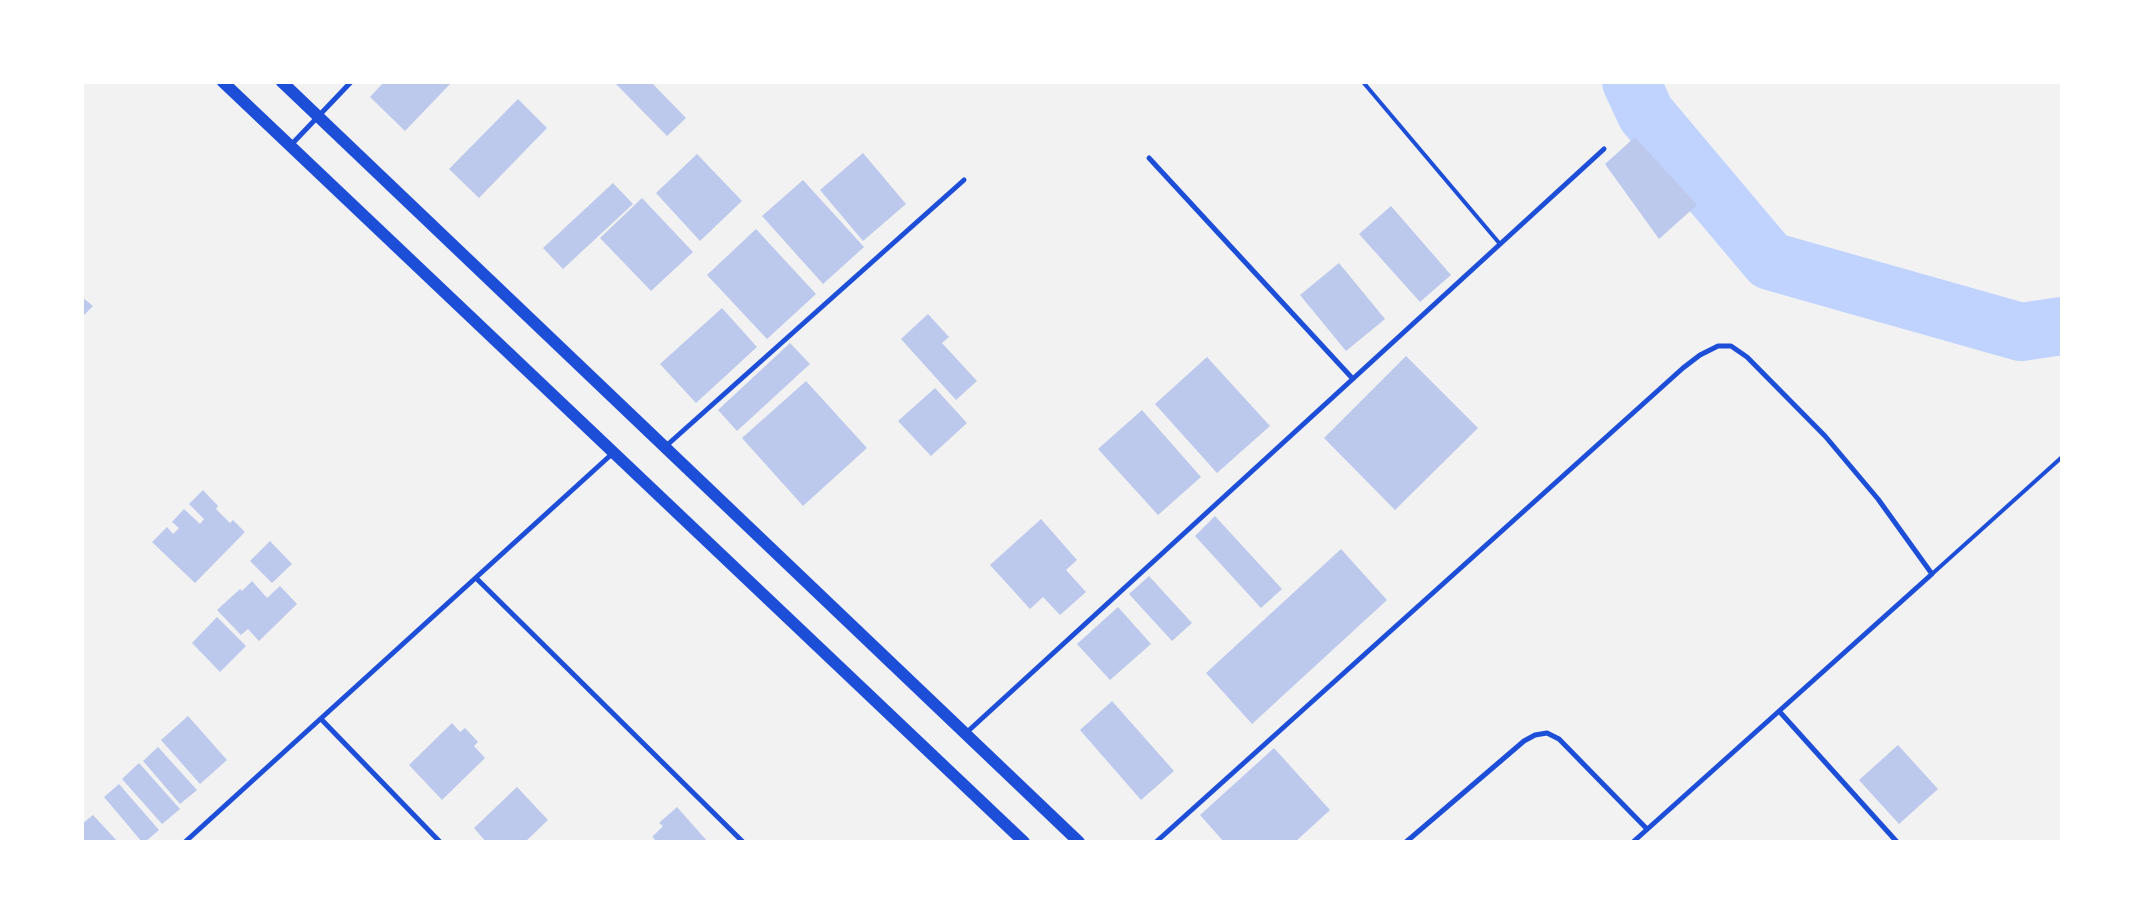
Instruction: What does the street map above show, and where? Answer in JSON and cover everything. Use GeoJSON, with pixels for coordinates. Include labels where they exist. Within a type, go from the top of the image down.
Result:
{"type":"FeatureCollection","features":[{"type":"Feature","properties":{"kind":"main road"},"geometry":{"type":"LineString","coordinates":[[223,82],[1024,842]]}},
{"type":"Feature","properties":{"kind":"main road"},"geometry":{"type":"LineString","coordinates":[[282,82],[1079,842]]}},
{"type":"Feature","properties":{"kind":"street"},"geometry":{"type":"LineString","coordinates":[[290,146],[351,82]]}},
{"type":"Feature","properties":{"kind":"street"},"geometry":{"type":"LineString","coordinates":[[965,733],[1604,149]]}},
{"type":"Feature","properties":{"kind":"street"},"geometry":{"type":"LineString","coordinates":[[1149,158],[1352,379]]}},
{"type":"Feature","properties":{"kind":"street"},"geometry":{"type":"LineString","coordinates":[[665,447],[964,180]]}},
{"type":"Feature","properties":{"kind":"street"},"geometry":{"type":"LineString","coordinates":[[1156,842],[1682,368],[1700,355],[1718,346],[1731,346],[1747,356],[1825,436],[1878,499],[1932,574],[1633,842]]}},
{"type":"Feature","properties":{"kind":"street"},"geometry":{"type":"LineString","coordinates":[[184,842],[613,452]]}},
{"type":"Feature","properties":{"kind":"street"},"geometry":{"type":"LineString","coordinates":[[476,578],[743,842]]}},
{"type":"Feature","properties":{"kind":"street"},"geometry":{"type":"LineString","coordinates":[[1779,712],[1897,842]]}},
{"type":"Feature","properties":{"kind":"street"},"geometry":{"type":"LineString","coordinates":[[321,719],[440,842]]}},
{"type":"Feature","properties":{"kind":"street"},"geometry":{"type":"LineString","coordinates":[[1406,842],[1524,741],[1535,735],[1547,733],[1559,739],[1647,829]]}},
{"type":"Feature","properties":{"kind":"lane"},"geometry":{"type":"LineString","coordinates":[[1363,82],[1500,244]]}},
{"type":"Feature","properties":{"kind":"lane"},"geometry":{"type":"LineString","coordinates":[[1932,574],[2062,458]]}},
{"type":"Feature","properties":{"kind":"building"},"geometry":{"type":"Polygon","coordinates":[[[384,82],[452,82],[405,131],[370,97],[384,82]]]}},
{"type":"Feature","properties":{"kind":"building"},"geometry":{"type":"Polygon","coordinates":[[[614,82],[651,82],[686,118],[667,136],[614,82]]]}},
{"type":"Feature","properties":{"kind":"building"},"geometry":{"type":"Polygon","coordinates":[[[518,99],[547,128],[479,198],[449,169],[518,99]]]}},
{"type":"Feature","properties":{"kind":"building"},"geometry":{"type":"Polygon","coordinates":[[[1635,137],[1697,205],[1659,239],[1605,164],[1635,137]]]}},
{"type":"Feature","properties":{"kind":"building"},"geometry":{"type":"Polygon","coordinates":[[[863,153],[906,204],[863,241],[820,190],[863,153]]]}},
{"type":"Feature","properties":{"kind":"building"},"geometry":{"type":"Polygon","coordinates":[[[697,154],[742,201],[700,241],[656,193],[697,154]]]}},
{"type":"Feature","properties":{"kind":"building"},"geometry":{"type":"Polygon","coordinates":[[[803,180],[864,247],[823,284],[762,216],[803,180]]]}},
{"type":"Feature","properties":{"kind":"building"},"geometry":{"type":"Polygon","coordinates":[[[613,183],[633,204],[563,269],[543,248],[613,183]]]}},
{"type":"Feature","properties":{"kind":"building"},"geometry":{"type":"Polygon","coordinates":[[[642,198],[693,252],[651,291],[600,238],[642,198]]]}},
{"type":"Feature","properties":{"kind":"building"},"geometry":{"type":"Polygon","coordinates":[[[1391,206],[1451,275],[1420,302],[1359,234],[1391,206]]]}},
{"type":"Feature","properties":{"kind":"building"},"geometry":{"type":"Polygon","coordinates":[[[756,229],[816,294],[767,339],[707,275],[756,229]]]}},
{"type":"Feature","properties":{"kind":"building"},"geometry":{"type":"Polygon","coordinates":[[[1339,263],[1385,319],[1346,351],[1300,295],[1339,263]]]}},
{"type":"Feature","properties":{"kind":"building"},"geometry":{"type":"Polygon","coordinates":[[[82,297],[93,306],[82,317],[82,297]]]}},
{"type":"Feature","properties":{"kind":"building"},"geometry":{"type":"Polygon","coordinates":[[[722,308],[757,347],[696,403],[660,364],[722,308]]]}},
{"type":"Feature","properties":{"kind":"building"},"geometry":{"type":"Polygon","coordinates":[[[928,314],[949,337],[942,343],[977,381],[956,400],[901,339],[928,314]]]}},
{"type":"Feature","properties":{"kind":"building"},"geometry":{"type":"Polygon","coordinates":[[[790,343],[810,364],[737,431],[718,410],[790,343]]]}},
{"type":"Feature","properties":{"kind":"building"},"geometry":{"type":"Polygon","coordinates":[[[1406,356],[1478,428],[1395,510],[1324,438],[1406,356]]]}},
{"type":"Feature","properties":{"kind":"building"},"geometry":{"type":"Polygon","coordinates":[[[1207,357],[1270,426],[1217,473],[1155,404],[1207,357]]]}},
{"type":"Feature","properties":{"kind":"building"},"geometry":{"type":"Polygon","coordinates":[[[806,381],[867,448],[803,506],[742,438],[806,381]]]}},
{"type":"Feature","properties":{"kind":"building"},"geometry":{"type":"Polygon","coordinates":[[[935,388],[967,423],[931,456],[898,421],[935,388]]]}},
{"type":"Feature","properties":{"kind":"building"},"geometry":{"type":"Polygon","coordinates":[[[1142,410],[1201,477],[1158,515],[1098,449],[1142,410]]]}},
{"type":"Feature","properties":{"kind":"building"},"geometry":{"type":"Polygon","coordinates":[[[203,490],[218,506],[216,509],[230,523],[233,520],[245,532],[195,583],[152,542],[167,527],[173,534],[179,528],[172,522],[184,509],[200,524],[204,519],[189,504],[203,490]]]}},
{"type":"Feature","properties":{"kind":"building"},"geometry":{"type":"Polygon","coordinates":[[[1215,516],[1282,589],[1261,608],[1195,536],[1215,516]]]}},
{"type":"Feature","properties":{"kind":"building"},"geometry":{"type":"Polygon","coordinates":[[[1041,519],[1077,560],[1066,570],[1086,592],[1060,615],[1043,597],[1030,609],[990,565],[1041,519]]]}},
{"type":"Feature","properties":{"kind":"building"},"geometry":{"type":"Polygon","coordinates":[[[270,541],[292,564],[272,583],[250,561],[270,541]]]}},
{"type":"Feature","properties":{"kind":"building"},"geometry":{"type":"Polygon","coordinates":[[[1341,549],[1387,600],[1252,724],[1206,673],[1341,549]]]}},
{"type":"Feature","properties":{"kind":"building"},"geometry":{"type":"Polygon","coordinates":[[[1149,576],[1192,623],[1172,641],[1129,594],[1149,576]]]}},
{"type":"Feature","properties":{"kind":"building"},"geometry":{"type":"Polygon","coordinates":[[[252,581],[267,598],[280,586],[297,604],[259,641],[248,629],[241,635],[217,610],[252,581]]]}},
{"type":"Feature","properties":{"kind":"building"},"geometry":{"type":"Polygon","coordinates":[[[1118,607],[1151,644],[1110,680],[1077,644],[1118,607]]]}},
{"type":"Feature","properties":{"kind":"building"},"geometry":{"type":"Polygon","coordinates":[[[217,617],[246,646],[220,672],[192,643],[217,617]]]}},
{"type":"Feature","properties":{"kind":"building"},"geometry":{"type":"Polygon","coordinates":[[[1112,701],[1174,771],[1141,800],[1080,730],[1112,701]]]}},
{"type":"Feature","properties":{"kind":"building"},"geometry":{"type":"Polygon","coordinates":[[[188,716],[227,760],[200,784],[161,740],[188,716]]]}},
{"type":"Feature","properties":{"kind":"building"},"geometry":{"type":"Polygon","coordinates":[[[452,723],[460,732],[465,728],[478,742],[474,746],[485,758],[442,800],[409,765],[452,723]]]}},
{"type":"Feature","properties":{"kind":"building"},"geometry":{"type":"Polygon","coordinates":[[[1898,745],[1938,789],[1899,824],[1859,780],[1898,745]]]}},
{"type":"Feature","properties":{"kind":"building"},"geometry":{"type":"Polygon","coordinates":[[[158,747],[197,790],[180,804],[143,761],[158,747]]]}},
{"type":"Feature","properties":{"kind":"building"},"geometry":{"type":"Polygon","coordinates":[[[1274,748],[1330,810],[1295,842],[1224,842],[1200,815],[1274,748]]]}},
{"type":"Feature","properties":{"kind":"building"},"geometry":{"type":"Polygon","coordinates":[[[139,763],[180,809],[162,824],[122,779],[139,763]]]}},
{"type":"Feature","properties":{"kind":"building"},"geometry":{"type":"Polygon","coordinates":[[[119,784],[159,830],[145,842],[142,842],[104,797],[119,784]]]}},
{"type":"Feature","properties":{"kind":"building"},"geometry":{"type":"Polygon","coordinates":[[[517,787],[548,820],[525,842],[486,842],[474,828],[517,787]]]}},
{"type":"Feature","properties":{"kind":"building"},"geometry":{"type":"Polygon","coordinates":[[[677,807],[708,842],[652,842],[655,839],[652,837],[663,826],[659,823],[677,807]]]}},
{"type":"Feature","properties":{"kind":"building"},"geometry":{"type":"Polygon","coordinates":[[[93,815],[118,842],[86,842],[82,838],[82,824],[93,815]]]}},
{"type":"Feature","properties":{"kind":"waterway"},"geometry":{"type":"LineString","coordinates":[[1631,82],[1646,114],[1770,261],[2021,332],[2062,326]]}}]}
